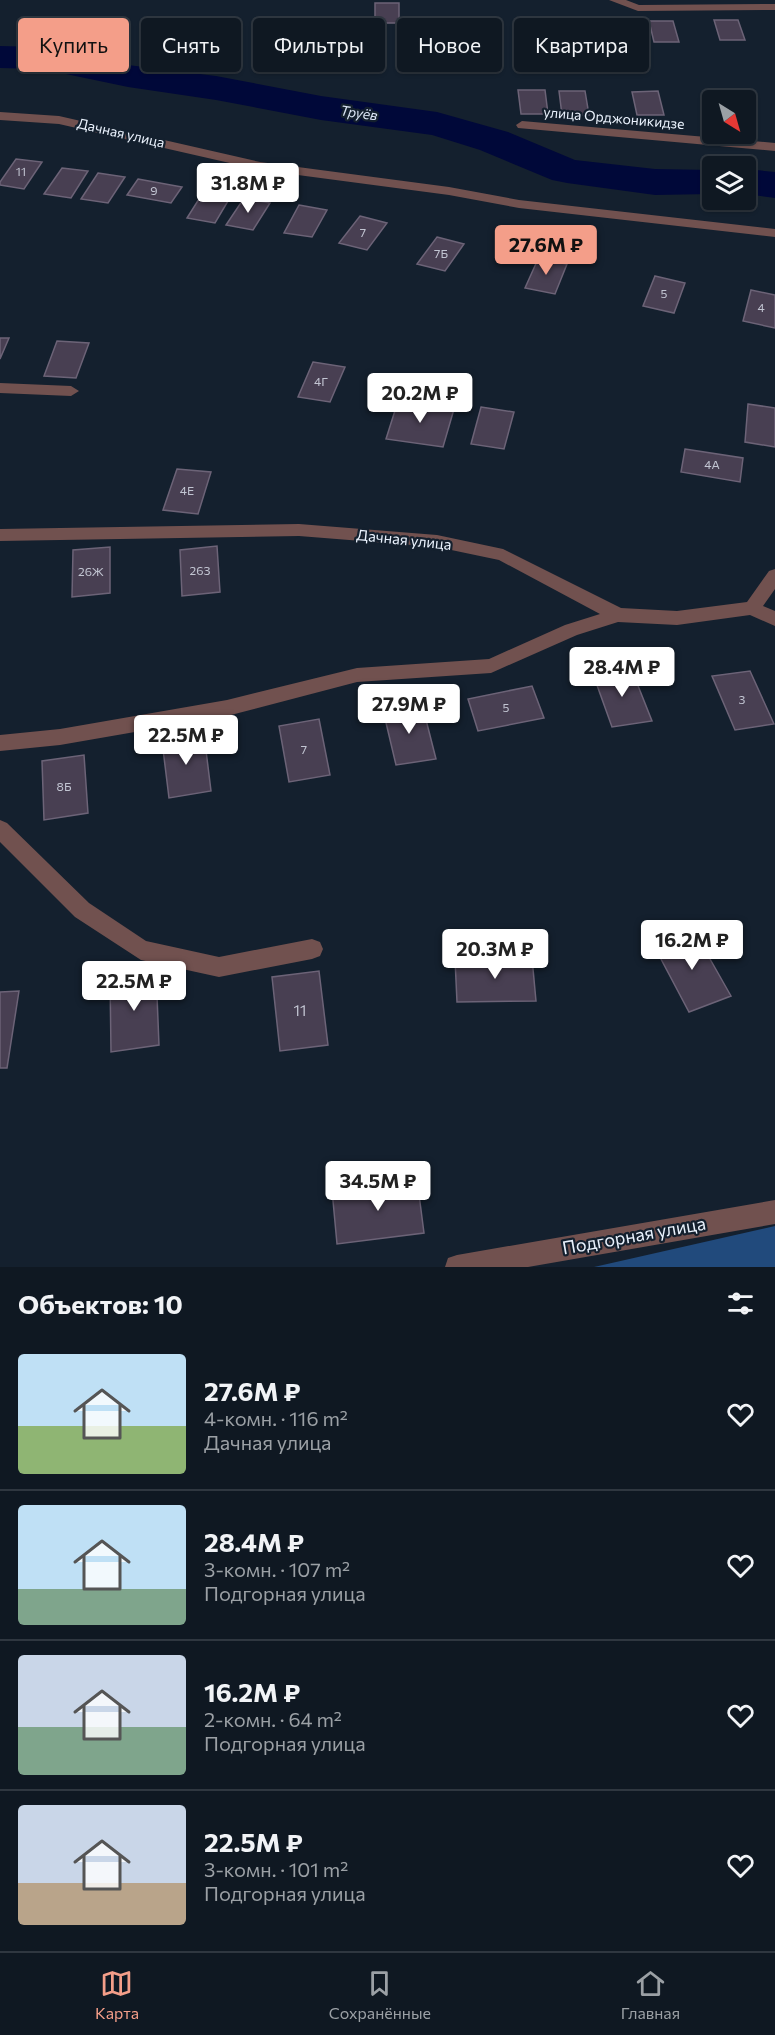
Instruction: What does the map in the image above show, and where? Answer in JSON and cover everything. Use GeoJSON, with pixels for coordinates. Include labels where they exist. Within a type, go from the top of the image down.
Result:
{"type":"FeatureCollection","features":[{"type":"Feature","properties":{"kind":"street"},"geometry":{"type":"LineString","coordinates":[[615,0],[638,8],[775,7]]}},
{"type":"Feature","properties":{"kind":"street","name":"Дачная улица"},"geometry":{"type":"LineString","coordinates":[[0,116],[59,120],[260,166],[449,191],[519,204],[775,233]]}},
{"type":"Feature","properties":{"kind":"street","name":"улица Орджоникидзе"},"geometry":{"type":"LineString","coordinates":[[522,125],[775,147]]}},
{"type":"Feature","properties":{"kind":"street"},"geometry":{"type":"LineString","coordinates":[[0,388],[71,391]]}},
{"type":"Feature","properties":{"kind":"street","name":"Дачная улица"},"geometry":{"type":"LineString","coordinates":[[0,535],[299,530],[437,541],[503,555],[618,615],[677,618],[752,608]]}},
{"type":"Feature","properties":{"kind":"street"},"geometry":{"type":"LineString","coordinates":[[775,576],[752,608],[775,619]]}},
{"type":"Feature","properties":{"kind":"street"},"geometry":{"type":"LineString","coordinates":[[0,743],[60,737],[227,708],[357,675],[491,666],[571,630],[618,615]]}},
{"type":"Feature","properties":{"kind":"street"},"geometry":{"type":"LineString","coordinates":[[0,829],[82,910],[141,950],[219,967],[312,950]]}},
{"type":"Feature","properties":{"kind":"street","name":"Подгорная улица"},"geometry":{"type":"LineString","coordinates":[[457,1267],[775,1212]]}},
{"type":"Feature","properties":{"kind":"shaded area"},"geometry":{"type":"Polygon","coordinates":[[[775,1226],[775,1267],[594,1267],[775,1226]]]}},
{"type":"Feature","properties":{"kind":"building"},"geometry":{"type":"Polygon","coordinates":[[[375,3],[399,3],[397,23],[385,23],[385,18],[375,18],[375,3]]]}},
{"type":"Feature","properties":{"kind":"building"},"geometry":{"type":"Polygon","coordinates":[[[714,20],[738,20],[745,40],[720,40],[714,20]]]}},
{"type":"Feature","properties":{"kind":"building"},"geometry":{"type":"Polygon","coordinates":[[[649,21],[673,21],[679,42],[654,42],[649,21]]]}},
{"type":"Feature","properties":{"kind":"building"},"geometry":{"type":"Polygon","coordinates":[[[518,90],[545,90],[548,114],[521,114],[518,90]]]}},
{"type":"Feature","properties":{"kind":"building"},"geometry":{"type":"Polygon","coordinates":[[[559,91],[585,91],[589,115],[562,115],[559,91]]]}},
{"type":"Feature","properties":{"kind":"building"},"geometry":{"type":"Polygon","coordinates":[[[658,91],[664,115],[637,115],[632,92],[658,91]]]}},
{"type":"Feature","properties":{"kind":"building"},"geometry":{"type":"Polygon","coordinates":[[[16,159],[42,162],[24,189],[0,185],[16,159]]]}},
{"type":"Feature","properties":{"kind":"building"},"geometry":{"type":"Polygon","coordinates":[[[62,168],[88,171],[71,198],[44,194],[62,168]]]}},
{"type":"Feature","properties":{"kind":"building"},"geometry":{"type":"Polygon","coordinates":[[[98,173],[125,177],[108,203],[81,199],[98,173]]]}},
{"type":"Feature","properties":{"kind":"building"},"geometry":{"type":"Polygon","coordinates":[[[138,179],[182,187],[171,203],[127,195],[138,179]]]}},
{"type":"Feature","properties":{"kind":"building"},"geometry":{"type":"Polygon","coordinates":[[[204,191],[231,196],[215,223],[187,218],[204,191]]]}},
{"type":"Feature","properties":{"kind":"building"},"geometry":{"type":"Polygon","coordinates":[[[244,198],[270,203],[253,230],[226,225],[244,198]]]}},
{"type":"Feature","properties":{"kind":"building"},"geometry":{"type":"Polygon","coordinates":[[[299,205],[327,210],[312,237],[284,233],[299,205]]]}},
{"type":"Feature","properties":{"kind":"building"},"geometry":{"type":"Polygon","coordinates":[[[360,216],[387,223],[367,250],[339,243],[360,216]]]}},
{"type":"Feature","properties":{"kind":"building"},"geometry":{"type":"Polygon","coordinates":[[[437,237],[464,244],[445,271],[417,264],[437,237]]]}},
{"type":"Feature","properties":{"kind":"building"},"geometry":{"type":"Polygon","coordinates":[[[538,259],[567,264],[555,294],[525,288],[538,259]]]}},
{"type":"Feature","properties":{"kind":"building"},"geometry":{"type":"Polygon","coordinates":[[[655,276],[685,283],[674,313],[643,306],[655,276]]]}},
{"type":"Feature","properties":{"kind":"building"},"geometry":{"type":"Polygon","coordinates":[[[751,290],[775,295],[775,328],[743,321],[751,290]]]}},
{"type":"Feature","properties":{"kind":"building"},"geometry":{"type":"Polygon","coordinates":[[[0,338],[9,338],[0,359],[0,338]]]}},
{"type":"Feature","properties":{"kind":"building"},"geometry":{"type":"Polygon","coordinates":[[[57,341],[89,343],[76,378],[44,376],[57,341]]]}},
{"type":"Feature","properties":{"kind":"building"},"geometry":{"type":"Polygon","coordinates":[[[313,362],[345,367],[330,402],[298,397],[313,362]]]}},
{"type":"Feature","properties":{"kind":"building"},"geometry":{"type":"Polygon","coordinates":[[[398,401],[454,409],[443,447],[386,439],[398,401]]]}},
{"type":"Feature","properties":{"kind":"building"},"geometry":{"type":"Polygon","coordinates":[[[748,404],[775,408],[775,447],[745,442],[748,404]]]}},
{"type":"Feature","properties":{"kind":"building"},"geometry":{"type":"Polygon","coordinates":[[[481,407],[514,412],[504,449],[471,444],[481,407]]]}},
{"type":"Feature","properties":{"kind":"building"},"geometry":{"type":"Polygon","coordinates":[[[685,449],[743,458],[740,482],[681,472],[685,449]]]}},
{"type":"Feature","properties":{"kind":"building"},"geometry":{"type":"Polygon","coordinates":[[[177,469],[211,472],[198,514],[163,510],[177,469]]]}},
{"type":"Feature","properties":{"kind":"building"},"geometry":{"type":"Polygon","coordinates":[[[217,546],[220,592],[182,596],[180,550],[217,546]]]}},
{"type":"Feature","properties":{"kind":"building"},"geometry":{"type":"Polygon","coordinates":[[[110,547],[110,593],[72,597],[73,550],[110,547]]]}},
{"type":"Feature","properties":{"kind":"building"},"geometry":{"type":"Polygon","coordinates":[[[631,668],[652,721],[612,727],[593,674],[631,668]]]}},
{"type":"Feature","properties":{"kind":"building"},"geometry":{"type":"Polygon","coordinates":[[[750,671],[774,724],[735,730],[712,676],[750,671]]]}},
{"type":"Feature","properties":{"kind":"building"},"geometry":{"type":"Polygon","coordinates":[[[532,686],[544,718],[478,731],[468,699],[532,686]]]}},
{"type":"Feature","properties":{"kind":"building"},"geometry":{"type":"Polygon","coordinates":[[[422,704],[436,759],[396,765],[383,710],[422,704]]]}},
{"type":"Feature","properties":{"kind":"building"},"geometry":{"type":"Polygon","coordinates":[[[319,719],[330,775],[289,782],[279,726],[319,719]]]}},
{"type":"Feature","properties":{"kind":"building"},"geometry":{"type":"Polygon","coordinates":[[[204,734],[211,791],[169,798],[162,741],[204,734]]]}},
{"type":"Feature","properties":{"kind":"building"},"geometry":{"type":"Polygon","coordinates":[[[84,755],[88,813],[44,820],[42,761],[84,755]]]}},
{"type":"Feature","properties":{"kind":"building"},"geometry":{"type":"Polygon","coordinates":[[[693,929],[731,996],[689,1012],[653,944],[693,929]]]}},
{"type":"Feature","properties":{"kind":"building"},"geometry":{"type":"Polygon","coordinates":[[[532,958],[536,1001],[457,1002],[455,959],[532,958]]]}},
{"type":"Feature","properties":{"kind":"building"},"geometry":{"type":"Polygon","coordinates":[[[156,971],[159,1045],[111,1052],[110,977],[156,971]]]}},
{"type":"Feature","properties":{"kind":"building"},"geometry":{"type":"Polygon","coordinates":[[[319,971],[328,1045],[280,1051],[272,977],[319,971]]]}},
{"type":"Feature","properties":{"kind":"building"},"geometry":{"type":"Polygon","coordinates":[[[19,991],[7,1068],[0,1068],[0,992],[19,991]]]}},
{"type":"Feature","properties":{"kind":"building"},"geometry":{"type":"Polygon","coordinates":[[[417,1179],[424,1233],[337,1244],[332,1190],[417,1179]]]}},
{"type":"Feature","properties":{"kind":"waterway","name":"Труёв"},"geometry":{"type":"LineString","coordinates":[[0,57],[42,58],[128,76],[216,88],[321,108],[437,124],[494,141],[567,171],[655,182],[702,182]]}},
{"type":"Feature","properties":{"kind":"waterway","name":"Труёв"},"geometry":{"type":"LineString","coordinates":[[756,183],[775,185]]}}]}
